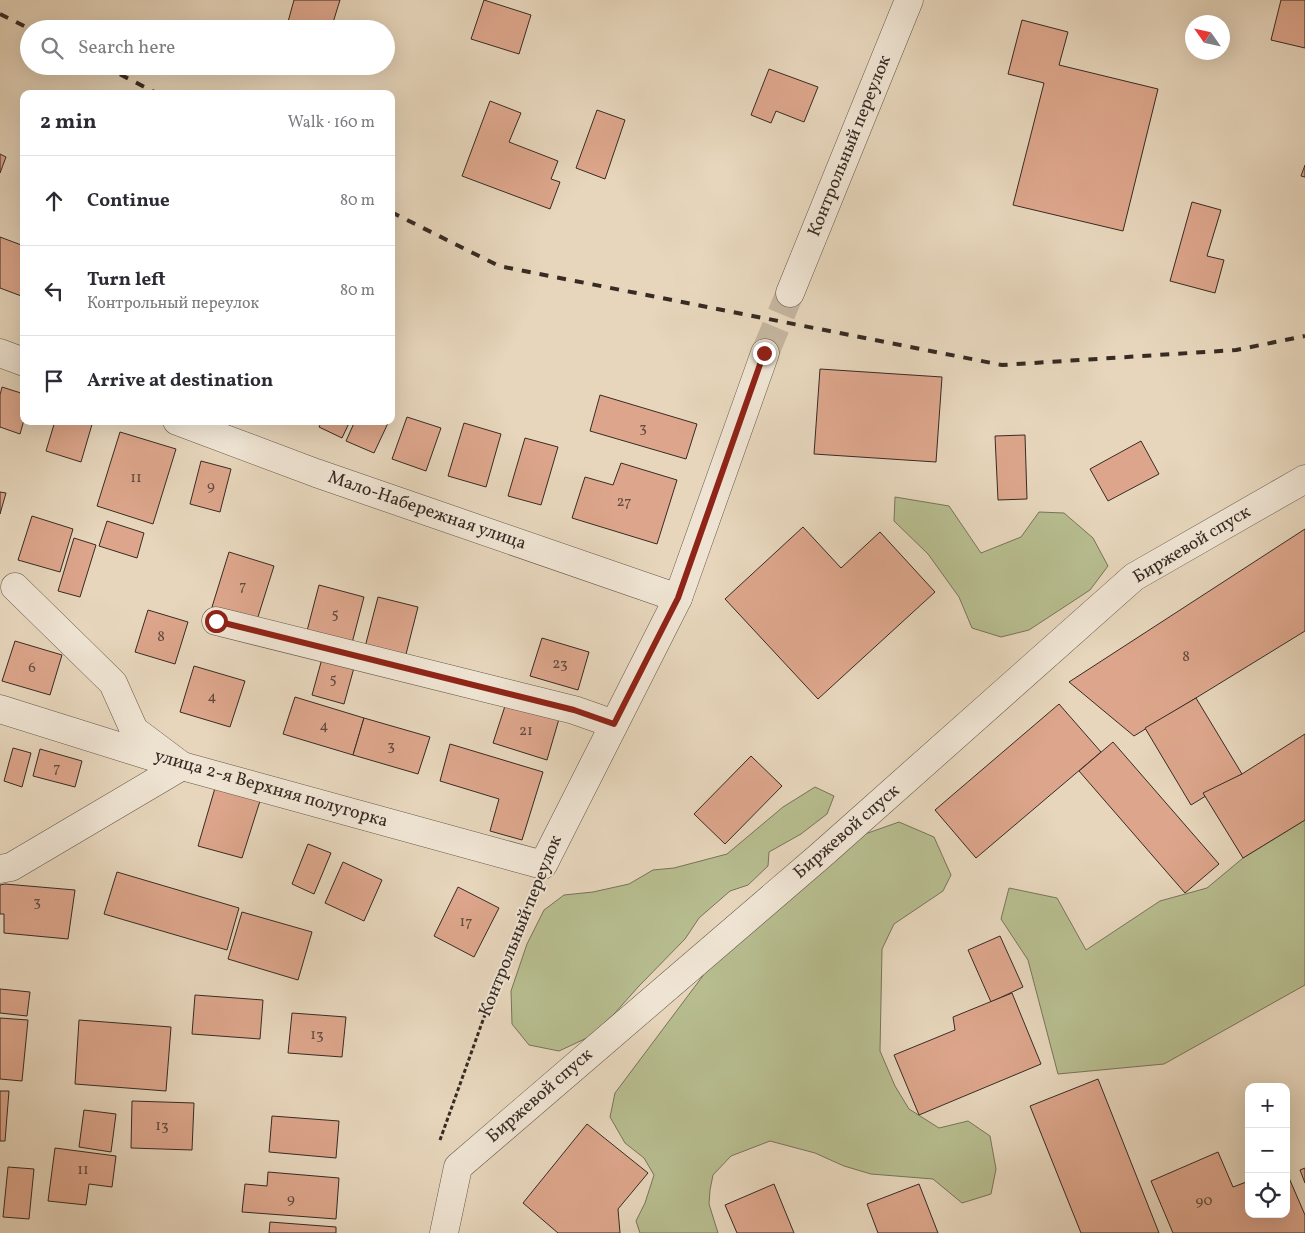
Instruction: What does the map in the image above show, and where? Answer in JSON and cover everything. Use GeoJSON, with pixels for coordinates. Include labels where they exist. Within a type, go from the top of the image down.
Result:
{"type":"FeatureCollection","features":[{"type":"Feature","properties":{"kind":"street","name":"Контрольный переулок"},"geometry":{"type":"LineString","coordinates":[[790,293],[909,0]]}},
{"type":"Feature","properties":{"kind":"street"},"geometry":{"type":"LineString","coordinates":[[0,353],[20,360]]}},
{"type":"Feature","properties":{"kind":"street","name":"Контрольный переулок"},"geometry":{"type":"LineString","coordinates":[[543,865],[678,598],[764,353]]}},
{"type":"Feature","properties":{"kind":"street","name":"Мало-Набережная улица"},"geometry":{"type":"LineString","coordinates":[[189,425],[316,473],[678,598]]}},
{"type":"Feature","properties":{"kind":"street","name":"Биржевой спуск"},"geometry":{"type":"LineString","coordinates":[[444,1233],[458,1167],[849,831],[1134,577],[1305,479]]}},
{"type":"Feature","properties":{"kind":"street"},"geometry":{"type":"LineString","coordinates":[[0,869],[10,867],[182,766],[134,730],[113,684],[15,586]]}},
{"type":"Feature","properties":{"kind":"street"},"geometry":{"type":"LineString","coordinates":[[216,621],[574,710],[614,724]]}},
{"type":"Feature","properties":{"kind":"street","name":"улица 2-я Верхняя полугорка"},"geometry":{"type":"LineString","coordinates":[[0,709],[182,766],[543,865]]}},
{"type":"Feature","properties":{"kind":"path","name":"Контрольный переулок"},"geometry":{"type":"LineString","coordinates":[[439,1144],[483,1020],[543,865]]}},
{"type":"Feature","properties":{"kind":"green space"},"geometry":{"type":"Polygon","coordinates":[[[895,497],[949,506],[981,553],[1021,537],[1039,512],[1064,513],[1093,538],[1108,566],[1090,590],[1029,630],[1001,637],[972,628],[959,597],[928,554],[894,521],[895,497]]]}},
{"type":"Feature","properties":{"kind":"green space"},"geometry":{"type":"Polygon","coordinates":[[[815,787],[834,796],[827,814],[801,834],[769,852],[768,866],[748,885],[730,891],[699,918],[685,939],[614,1014],[589,1037],[559,1051],[529,1045],[512,1024],[511,991],[527,944],[544,910],[564,895],[593,892],[629,884],[653,870],[674,868],[727,854],[783,807],[815,787]]]}},
{"type":"Feature","properties":{"kind":"green space"},"geometry":{"type":"Polygon","coordinates":[[[1305,820],[1305,985],[1164,1064],[1058,1074],[1028,960],[1001,919],[1009,888],[1057,898],[1086,950],[1160,901],[1207,888],[1243,858],[1305,820]]]}},
{"type":"Feature","properties":{"kind":"green space"},"geometry":{"type":"Polygon","coordinates":[[[899,822],[934,837],[951,875],[943,891],[894,924],[882,949],[880,1051],[895,1086],[909,1109],[939,1128],[968,1121],[990,1136],[996,1169],[991,1194],[962,1203],[933,1179],[871,1174],[844,1166],[815,1153],[770,1141],[731,1156],[713,1175],[709,1204],[718,1233],[640,1233],[636,1221],[645,1203],[654,1175],[644,1158],[625,1143],[610,1117],[615,1093],[702,977],[727,936],[865,834],[899,822]]]}},
{"type":"Feature","properties":{"kind":"building"},"geometry":{"type":"Polygon","coordinates":[[[294,0],[340,0],[334,20],[288,20],[294,0]]]}},
{"type":"Feature","properties":{"kind":"building"},"geometry":{"type":"Polygon","coordinates":[[[484,0],[531,15],[519,54],[471,39],[484,0]]]}},
{"type":"Feature","properties":{"kind":"building"},"geometry":{"type":"Polygon","coordinates":[[[1281,0],[1305,0],[1305,48],[1271,40],[1281,0]]]}},
{"type":"Feature","properties":{"kind":"building"},"geometry":{"type":"Polygon","coordinates":[[[1022,20],[1068,32],[1059,65],[1158,89],[1123,231],[1013,205],[1044,83],[1008,74],[1022,20]]]}},
{"type":"Feature","properties":{"kind":"building"},"geometry":{"type":"Polygon","coordinates":[[[769,69],[818,87],[804,122],[776,111],[771,123],[751,115],[769,69]]]}},
{"type":"Feature","properties":{"kind":"building"},"geometry":{"type":"Polygon","coordinates":[[[490,101],[521,113],[509,142],[558,161],[551,179],[560,182],[550,209],[462,176],[490,101]]]}},
{"type":"Feature","properties":{"kind":"building"},"geometry":{"type":"Polygon","coordinates":[[[597,110],[625,120],[605,179],[576,168],[597,110]]]}},
{"type":"Feature","properties":{"kind":"building"},"geometry":{"type":"Polygon","coordinates":[[[0,154],[6,157],[0,173],[0,154]]]}},
{"type":"Feature","properties":{"kind":"building"},"geometry":{"type":"Polygon","coordinates":[[[1305,165],[1305,177],[1301,176],[1305,165]]]}},
{"type":"Feature","properties":{"kind":"building"},"geometry":{"type":"Polygon","coordinates":[[[1192,202],[1221,210],[1207,256],[1224,260],[1215,293],[1170,281],[1192,202]]]}},
{"type":"Feature","properties":{"kind":"building"},"geometry":{"type":"Polygon","coordinates":[[[0,237],[20,244],[20,296],[0,288],[0,237]]]}},
{"type":"Feature","properties":{"kind":"building"},"geometry":{"type":"Polygon","coordinates":[[[820,369],[942,377],[936,462],[814,454],[820,369]]]}},
{"type":"Feature","properties":{"kind":"building"},"geometry":{"type":"Polygon","coordinates":[[[2,387],[20,393],[20,425],[23,425],[20,434],[0,427],[0,395],[2,387]]]}},
{"type":"Feature","properties":{"kind":"building"},"geometry":{"type":"Polygon","coordinates":[[[600,395],[697,424],[686,459],[590,431],[600,395]]]}},
{"type":"Feature","properties":{"kind":"building"},"geometry":{"type":"Polygon","coordinates":[[[407,417],[441,428],[426,471],[392,459],[407,417]]]}},
{"type":"Feature","properties":{"kind":"building"},"geometry":{"type":"Polygon","coordinates":[[[464,423],[501,434],[486,487],[448,476],[464,423]]]}},
{"type":"Feature","properties":{"kind":"building"},"geometry":{"type":"Polygon","coordinates":[[[54,425],[92,425],[81,462],[46,451],[54,425]]]}},
{"type":"Feature","properties":{"kind":"building"},"geometry":{"type":"Polygon","coordinates":[[[320,425],[348,425],[342,438],[319,427],[320,425]]]}},
{"type":"Feature","properties":{"kind":"building"},"geometry":{"type":"Polygon","coordinates":[[[353,425],[387,425],[374,453],[346,441],[353,425]]]}},
{"type":"Feature","properties":{"kind":"building"},"geometry":{"type":"Polygon","coordinates":[[[120,432],[176,449],[153,524],[97,506],[120,432]]]}},
{"type":"Feature","properties":{"kind":"building"},"geometry":{"type":"Polygon","coordinates":[[[1025,435],[1027,499],[998,500],[995,436],[1025,435]]]}},
{"type":"Feature","properties":{"kind":"building"},"geometry":{"type":"Polygon","coordinates":[[[525,438],[558,447],[541,505],[508,496],[525,438]]]}},
{"type":"Feature","properties":{"kind":"building"},"geometry":{"type":"Polygon","coordinates":[[[1141,441],[1159,474],[1108,501],[1090,469],[1141,441]]]}},
{"type":"Feature","properties":{"kind":"building"},"geometry":{"type":"Polygon","coordinates":[[[201,461],[231,469],[220,512],[190,504],[201,461]]]}},
{"type":"Feature","properties":{"kind":"building"},"geometry":{"type":"Polygon","coordinates":[[[621,463],[677,480],[657,544],[572,518],[585,477],[613,485],[621,463]]]}},
{"type":"Feature","properties":{"kind":"building"},"geometry":{"type":"Polygon","coordinates":[[[0,492],[6,493],[0,514],[0,492]]]}},
{"type":"Feature","properties":{"kind":"building"},"geometry":{"type":"Polygon","coordinates":[[[32,516],[73,529],[60,572],[18,560],[32,516]]]}},
{"type":"Feature","properties":{"kind":"building"},"geometry":{"type":"Polygon","coordinates":[[[107,521],[144,533],[137,558],[99,546],[107,521]]]}},
{"type":"Feature","properties":{"kind":"building"},"geometry":{"type":"Polygon","coordinates":[[[803,527],[841,568],[880,532],[935,592],[818,699],[725,599],[803,527]]]}},
{"type":"Feature","properties":{"kind":"building"},"geometry":{"type":"Polygon","coordinates":[[[1305,529],[1305,631],[1134,736],[1069,682],[1305,529]]]}},
{"type":"Feature","properties":{"kind":"building"},"geometry":{"type":"Polygon","coordinates":[[[74,538],[96,545],[80,597],[58,591],[74,538]]]}},
{"type":"Feature","properties":{"kind":"building"},"geometry":{"type":"Polygon","coordinates":[[[229,552],[274,566],[257,620],[212,607],[229,552]]]}},
{"type":"Feature","properties":{"kind":"building"},"geometry":{"type":"Polygon","coordinates":[[[319,585],[364,597],[352,643],[307,631],[319,585]]]}},
{"type":"Feature","properties":{"kind":"building"},"geometry":{"type":"Polygon","coordinates":[[[378,597],[418,607],[405,658],[365,647],[378,597]]]}},
{"type":"Feature","properties":{"kind":"building"},"geometry":{"type":"Polygon","coordinates":[[[148,610],[188,622],[175,664],[135,652],[148,610]]]}},
{"type":"Feature","properties":{"kind":"building"},"geometry":{"type":"Polygon","coordinates":[[[542,638],[589,652],[578,690],[530,676],[542,638]]]}},
{"type":"Feature","properties":{"kind":"building"},"geometry":{"type":"Polygon","coordinates":[[[15,641],[62,655],[50,695],[2,681],[15,641]]]}},
{"type":"Feature","properties":{"kind":"building"},"geometry":{"type":"Polygon","coordinates":[[[323,655],[355,664],[344,704],[312,695],[323,655]]]}},
{"type":"Feature","properties":{"kind":"building"},"geometry":{"type":"Polygon","coordinates":[[[194,666],[245,681],[230,727],[180,712],[194,666]]]}},
{"type":"Feature","properties":{"kind":"building"},"geometry":{"type":"Polygon","coordinates":[[[295,697],[364,718],[353,755],[283,734],[295,697]]]}},
{"type":"Feature","properties":{"kind":"building"},"geometry":{"type":"Polygon","coordinates":[[[1196,698],[1242,774],[1191,805],[1145,728],[1196,698]]]}},
{"type":"Feature","properties":{"kind":"building"},"geometry":{"type":"Polygon","coordinates":[[[506,703],[559,719],[547,760],[493,743],[506,703]]]}},
{"type":"Feature","properties":{"kind":"building"},"geometry":{"type":"Polygon","coordinates":[[[1059,704],[1101,752],[976,858],[935,810],[1059,704]]]}},
{"type":"Feature","properties":{"kind":"building"},"geometry":{"type":"Polygon","coordinates":[[[364,718],[430,737],[418,774],[353,755],[364,718]]]}},
{"type":"Feature","properties":{"kind":"building"},"geometry":{"type":"Polygon","coordinates":[[[1305,734],[1305,820],[1243,858],[1203,793],[1242,774],[1305,734]]]}},
{"type":"Feature","properties":{"kind":"building"},"geometry":{"type":"Polygon","coordinates":[[[1113,742],[1219,864],[1185,893],[1079,771],[1113,742]]]}},
{"type":"Feature","properties":{"kind":"building"},"geometry":{"type":"Polygon","coordinates":[[[450,744],[543,772],[522,840],[490,831],[499,799],[440,781],[450,744]]]}},
{"type":"Feature","properties":{"kind":"building"},"geometry":{"type":"Polygon","coordinates":[[[13,748],[31,753],[22,787],[4,781],[13,748]]]}},
{"type":"Feature","properties":{"kind":"building"},"geometry":{"type":"Polygon","coordinates":[[[40,749],[82,761],[75,787],[33,776],[40,749]]]}},
{"type":"Feature","properties":{"kind":"building"},"geometry":{"type":"Polygon","coordinates":[[[751,756],[782,786],[725,844],[694,814],[751,756]]]}},
{"type":"Feature","properties":{"kind":"building"},"geometry":{"type":"Polygon","coordinates":[[[215,788],[260,801],[242,858],[198,846],[215,788]]]}},
{"type":"Feature","properties":{"kind":"building"},"geometry":{"type":"Polygon","coordinates":[[[308,844],[331,853],[314,894],[292,884],[308,844]]]}},
{"type":"Feature","properties":{"kind":"building"},"geometry":{"type":"Polygon","coordinates":[[[343,862],[382,880],[364,921],[325,903],[343,862]]]}},
{"type":"Feature","properties":{"kind":"building"},"geometry":{"type":"Polygon","coordinates":[[[117,872],[239,908],[227,950],[104,914],[117,872]]]}},
{"type":"Feature","properties":{"kind":"building"},"geometry":{"type":"Polygon","coordinates":[[[0,885],[75,890],[68,939],[4,933],[4,914],[0,914],[0,885]]]}},
{"type":"Feature","properties":{"kind":"building"},"geometry":{"type":"Polygon","coordinates":[[[458,887],[499,908],[474,957],[434,936],[458,887]]]}},
{"type":"Feature","properties":{"kind":"building"},"geometry":{"type":"Polygon","coordinates":[[[242,912],[312,932],[298,980],[228,959],[242,912]]]}},
{"type":"Feature","properties":{"kind":"building"},"geometry":{"type":"Polygon","coordinates":[[[1000,936],[1023,987],[991,1002],[968,950],[1000,936]]]}},
{"type":"Feature","properties":{"kind":"building"},"geometry":{"type":"Polygon","coordinates":[[[0,989],[30,992],[27,1016],[0,1013],[0,989]]]}},
{"type":"Feature","properties":{"kind":"building"},"geometry":{"type":"Polygon","coordinates":[[[1012,993],[1041,1064],[919,1115],[894,1055],[955,1030],[953,1017],[1012,993]]]}},
{"type":"Feature","properties":{"kind":"building"},"geometry":{"type":"Polygon","coordinates":[[[195,995],[263,1000],[260,1039],[192,1034],[195,995]]]}},
{"type":"Feature","properties":{"kind":"building"},"geometry":{"type":"Polygon","coordinates":[[[292,1013],[346,1017],[342,1057],[288,1053],[292,1013]]]}},
{"type":"Feature","properties":{"kind":"building"},"geometry":{"type":"Polygon","coordinates":[[[0,1018],[28,1020],[22,1081],[0,1079],[0,1018]]]}},
{"type":"Feature","properties":{"kind":"building"},"geometry":{"type":"Polygon","coordinates":[[[79,1020],[171,1027],[166,1091],[75,1084],[79,1020]]]}},
{"type":"Feature","properties":{"kind":"building"},"geometry":{"type":"Polygon","coordinates":[[[1098,1079],[1159,1233],[1081,1233],[1030,1106],[1098,1079]]]}},
{"type":"Feature","properties":{"kind":"building"},"geometry":{"type":"Polygon","coordinates":[[[0,1091],[9,1091],[5,1141],[0,1141],[0,1091]]]}},
{"type":"Feature","properties":{"kind":"building"},"geometry":{"type":"Polygon","coordinates":[[[132,1101],[194,1103],[192,1150],[131,1148],[132,1101]]]}},
{"type":"Feature","properties":{"kind":"building"},"geometry":{"type":"Polygon","coordinates":[[[84,1110],[116,1114],[111,1152],[79,1147],[84,1110]]]}},
{"type":"Feature","properties":{"kind":"building"},"geometry":{"type":"Polygon","coordinates":[[[272,1116],[339,1121],[336,1158],[269,1152],[272,1116]]]}},
{"type":"Feature","properties":{"kind":"building"},"geometry":{"type":"Polygon","coordinates":[[[587,1124],[648,1173],[618,1209],[620,1233],[558,1233],[523,1203],[587,1124]]]}},
{"type":"Feature","properties":{"kind":"building"},"geometry":{"type":"Polygon","coordinates":[[[55,1148],[116,1156],[112,1187],[89,1184],[86,1205],[48,1201],[55,1148]]]}},
{"type":"Feature","properties":{"kind":"building"},"geometry":{"type":"Polygon","coordinates":[[[1218,1152],[1233,1187],[1245,1182],[1245,1218],[1290,1218],[1290,1180],[1305,1215],[1305,1233],[1173,1233],[1151,1181],[1218,1152]]]}},
{"type":"Feature","properties":{"kind":"building"},"geometry":{"type":"Polygon","coordinates":[[[8,1167],[34,1169],[29,1219],[3,1217],[8,1167]]]}},
{"type":"Feature","properties":{"kind":"building"},"geometry":{"type":"Polygon","coordinates":[[[1305,1168],[1305,1183],[1300,1170],[1305,1168]]]}},
{"type":"Feature","properties":{"kind":"building"},"geometry":{"type":"Polygon","coordinates":[[[268,1172],[339,1178],[336,1219],[242,1212],[245,1184],[267,1186],[268,1172]]]}},
{"type":"Feature","properties":{"kind":"building"},"geometry":{"type":"Polygon","coordinates":[[[774,1184],[794,1233],[737,1233],[725,1205],[774,1184]]]}},
{"type":"Feature","properties":{"kind":"building"},"geometry":{"type":"Polygon","coordinates":[[[919,1184],[938,1233],[878,1233],[867,1204],[919,1184]]]}},
{"type":"Feature","properties":{"kind":"building"},"geometry":{"type":"Polygon","coordinates":[[[270,1222],[336,1227],[336,1233],[269,1233],[270,1222]]]}},
{"type":"Feature","properties":{"kind":"tunnel"},"geometry":{"type":"LineString","coordinates":[[765,353],[790,293]]}},
{"type":"Feature","properties":{"kind":"railway"},"geometry":{"type":"LineString","coordinates":[[0,14],[20,24]]}},
{"type":"Feature","properties":{"kind":"railway"},"geometry":{"type":"LineString","coordinates":[[121,75],[150,90]]}},
{"type":"Feature","properties":{"kind":"railway"},"geometry":{"type":"LineString","coordinates":[[395,214],[499,266],[1002,365],[1236,350],[1305,336]]}},
{"type":"Feature","properties":{"kind":"route"},"geometry":{"type":"LineString","coordinates":[[216,621],[574,710],[614,724],[678,598],[764,353]]}}]}
